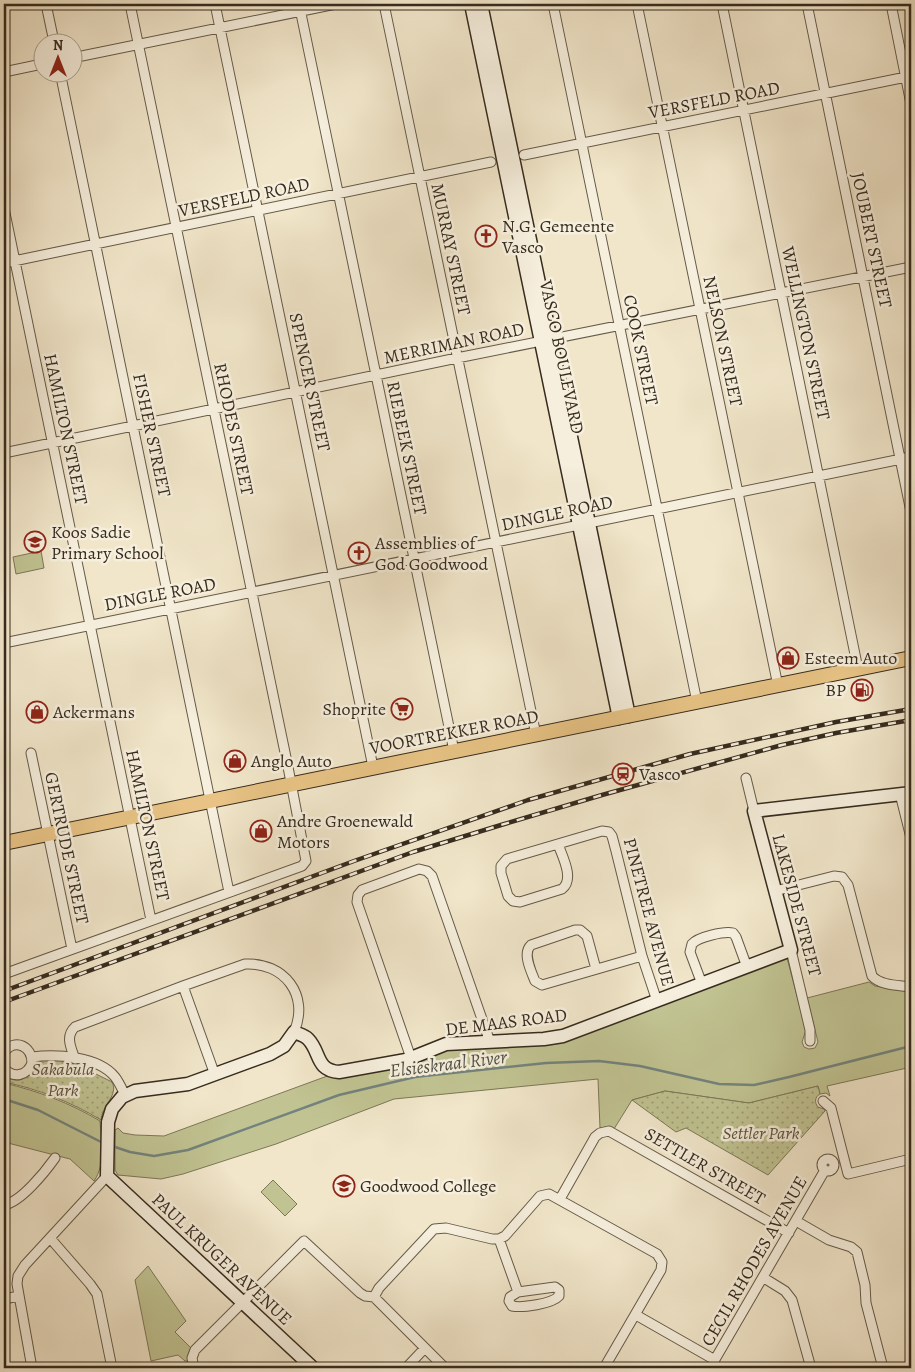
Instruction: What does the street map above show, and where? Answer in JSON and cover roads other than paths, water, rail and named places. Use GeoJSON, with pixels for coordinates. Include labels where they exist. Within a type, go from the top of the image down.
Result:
{"type":"FeatureCollection","features":[{"type":"Feature","properties":{"kind":"main road","name":"VOORTREKKER ROAD"},"geometry":{"type":"LineString","coordinates":[[858,665],[911,649]]}},
{"type":"Feature","properties":{"kind":"main road","name":"VOORTREKKER ROAD"},"geometry":{"type":"LineString","coordinates":[[4,834],[48,829],[777,681],[858,665],[911,658]]}},
{"type":"Feature","properties":{"kind":"main road","name":"VOORTREKKER ROAD"},"geometry":{"type":"LineString","coordinates":[[4,843],[48,829]]}},
{"type":"Feature","properties":{"kind":"street"},"geometry":{"type":"LineString","coordinates":[[46,4],[52,32]]}},
{"type":"Feature","properties":{"kind":"street","name":"RHODES STREET"},"geometry":{"type":"LineString","coordinates":[[130,4],[291,780],[306,861],[302,866],[229,892]]}},
{"type":"Feature","properties":{"kind":"street","name":"SPENCER STREET"},"geometry":{"type":"LineString","coordinates":[[214,4],[372,763]]}},
{"type":"Feature","properties":{"kind":"street"},"geometry":{"type":"LineString","coordinates":[[82,56],[220,28],[300,7],[336,4]]}},
{"type":"Feature","properties":{"kind":"street","name":"MURRAY STREET"},"geometry":{"type":"LineString","coordinates":[[384,4],[535,730]]}},
{"type":"Feature","properties":{"kind":"street","name":"VASCO BOULEVARD"},"geometry":{"type":"LineString","coordinates":[[471,4],[545,341],[623,713]]}},
{"type":"Feature","properties":{"kind":"street","name":"VASCO BOULEVARD"},"geometry":{"type":"LineString","coordinates":[[481,4],[545,341]]}},
{"type":"Feature","properties":{"kind":"street","name":"COOK STREET"},"geometry":{"type":"LineString","coordinates":[[553,4],[696,698]]}},
{"type":"Feature","properties":{"kind":"street","name":"NELSON STREET"},"geometry":{"type":"LineString","coordinates":[[637,4],[777,681]]}},
{"type":"Feature","properties":{"kind":"street","name":"WELLINGTON STREET"},"geometry":{"type":"LineString","coordinates":[[722,4],[858,665]]}},
{"type":"Feature","properties":{"kind":"street","name":"JOUBERT STREET"},"geometry":{"type":"LineString","coordinates":[[807,4],[911,512]]}},
{"type":"Feature","properties":{"kind":"street"},"geometry":{"type":"LineString","coordinates":[[891,4],[909,77],[911,104]]}},
{"type":"Feature","properties":{"kind":"street","name":"RIEBEEK STREET"},"geometry":{"type":"LineString","coordinates":[[300,7],[453,747]]}},
{"type":"Feature","properties":{"kind":"street"},"geometry":{"type":"LineString","coordinates":[[4,72],[32,66]]}},
{"type":"Feature","properties":{"kind":"street","name":"VERSFELD ROAD"},"geometry":{"type":"LineString","coordinates":[[524,155],[909,77]]}},
{"type":"Feature","properties":{"kind":"street","name":"FISHER STREET"},"geometry":{"type":"LineString","coordinates":[[62,82],[229,892]]}},
{"type":"Feature","properties":{"kind":"street","name":"VERSFELD ROAD"},"geometry":{"type":"LineString","coordinates":[[4,262],[492,162]]}},
{"type":"Feature","properties":{"kind":"street","name":"HAMILTON STREET"},"geometry":{"type":"LineString","coordinates":[[4,208],[151,920]]}},
{"type":"Feature","properties":{"kind":"street","name":"MERRIMAN ROAD"},"geometry":{"type":"LineString","coordinates":[[4,453],[457,358],[911,267]]}},
{"type":"Feature","properties":{"kind":"street","name":"DINGLE ROAD"},"geometry":{"type":"LineString","coordinates":[[4,643],[911,457]]}},
{"type":"Feature","properties":{"kind":"street","name":"GERTRUDE STREET"},"geometry":{"type":"LineString","coordinates":[[31,753],[72,949]]}},
{"type":"Feature","properties":{"kind":"street","name":"LAKESIDE STREET"},"geometry":{"type":"LineString","coordinates":[[746,778],[810,1030],[810,1041]]}},
{"type":"Feature","properties":{"kind":"street"},"geometry":{"type":"LineString","coordinates":[[754,811],[906,794],[911,838]]}},
{"type":"Feature","properties":{"kind":"street","name":"PINETREE AVENUE"},"geometry":{"type":"LineString","coordinates":[[558,844],[602,831],[609,832],[612,836],[642,956],[657,1001]]}},
{"type":"Feature","properties":{"kind":"street"},"geometry":{"type":"LineString","coordinates":[[558,844],[568,873],[566,886],[520,902],[510,899],[501,873],[501,866],[504,861],[558,844]]}},
{"type":"Feature","properties":{"kind":"street"},"geometry":{"type":"LineString","coordinates":[[411,1058],[357,902],[358,895],[362,890],[419,870],[426,871],[432,876],[490,1042]]}},
{"type":"Feature","properties":{"kind":"street"},"geometry":{"type":"LineString","coordinates":[[775,891],[834,876],[842,877],[848,885],[872,976],[882,982],[911,987]]}},
{"type":"Feature","properties":{"kind":"street"},"geometry":{"type":"LineString","coordinates":[[4,974],[229,892]]}},
{"type":"Feature","properties":{"kind":"street"},"geometry":{"type":"LineString","coordinates":[[596,969],[587,936],[580,930],[531,945],[527,949],[527,956],[533,976],[539,985],[549,984],[642,956]]}},
{"type":"Feature","properties":{"kind":"street"},"geometry":{"type":"LineString","coordinates":[[702,984],[690,952],[692,944],[697,940],[725,932],[733,934],[736,937],[747,967]]}},
{"type":"Feature","properties":{"kind":"street","name":"DE MAAS ROAD"},"geometry":{"type":"LineString","coordinates":[[294,1032],[307,1038],[323,1066],[335,1072],[411,1058],[446,1044],[544,1039],[563,1036],[790,950]]}},
{"type":"Feature","properties":{"kind":"street"},"geometry":{"type":"LineString","coordinates":[[32,1368],[19,1296],[18,1276],[20,1270],[108,1176],[108,1125],[112,1109],[125,1095],[142,1090],[184,1085],[278,1051],[294,1032],[298,1021],[297,998],[294,989],[283,976],[264,965],[245,964],[75,1027],[70,1033],[69,1038],[75,1058]]}},
{"type":"Feature","properties":{"kind":"street"},"geometry":{"type":"LineString","coordinates":[[183,986],[215,1075]]}},
{"type":"Feature","properties":{"kind":"street"},"geometry":{"type":"LineString","coordinates":[[4,1052],[10,1046],[21,1045],[28,1049],[32,1057],[30,1068],[21,1075],[9,1073],[4,1068]]}},
{"type":"Feature","properties":{"kind":"street"},"geometry":{"type":"LineString","coordinates":[[32,1057],[52,1055],[75,1058],[96,1064],[111,1073],[119,1082],[125,1095]]}},
{"type":"Feature","properties":{"kind":"street"},"geometry":{"type":"LineString","coordinates":[[823,1100],[831,1108],[848,1174],[911,1160]]}},
{"type":"Feature","properties":{"kind":"street","name":"SETTLER STREET"},"geometry":{"type":"LineString","coordinates":[[560,1199],[595,1137],[603,1131],[609,1131],[618,1134],[789,1233]]}},
{"type":"Feature","properties":{"kind":"street"},"geometry":{"type":"LineString","coordinates":[[4,1205],[20,1198],[55,1158]]}},
{"type":"Feature","properties":{"kind":"street","name":"CECIL RHODES AVENUE"},"geometry":{"type":"LineString","coordinates":[[710,1368],[825,1170]]}},
{"type":"Feature","properties":{"kind":"street","name":"PAUL KRUGER AVENUE"},"geometry":{"type":"LineString","coordinates":[[108,1176],[313,1368]]}},
{"type":"Feature","properties":{"kind":"street"},"geometry":{"type":"LineString","coordinates":[[374,1297],[379,1288],[429,1234],[437,1228],[446,1228],[499,1239],[505,1236],[540,1196],[547,1194],[560,1199],[657,1254],[662,1262],[661,1270],[604,1368]]}},
{"type":"Feature","properties":{"kind":"street"},"geometry":{"type":"LineString","coordinates":[[796,1221],[829,1240],[851,1247],[857,1252],[865,1285],[866,1303],[883,1368]]}},
{"type":"Feature","properties":{"kind":"street"},"geometry":{"type":"LineString","coordinates":[[50,1238],[97,1294],[112,1368]]}},
{"type":"Feature","properties":{"kind":"street"},"geometry":{"type":"LineString","coordinates":[[499,1239],[518,1292]]}},
{"type":"Feature","properties":{"kind":"street"},"geometry":{"type":"LineString","coordinates":[[193,1365],[195,1350],[302,1242],[306,1241],[360,1293],[365,1296],[374,1297],[445,1368]]}},
{"type":"Feature","properties":{"kind":"street"},"geometry":{"type":"LineString","coordinates":[[764,1278],[785,1291],[792,1300],[811,1368]]}},
{"type":"Feature","properties":{"kind":"street"},"geometry":{"type":"LineString","coordinates":[[555,1287],[559,1290],[560,1294],[558,1298],[552,1301],[520,1307],[512,1306],[509,1302],[510,1296],[518,1292],[555,1287]]}},
{"type":"Feature","properties":{"kind":"street"},"geometry":{"type":"LineString","coordinates":[[4,1299],[19,1296]]}},
{"type":"Feature","properties":{"kind":"street"},"geometry":{"type":"LineString","coordinates":[[636,1315],[715,1360]]}},
{"type":"Feature","properties":{"kind":"street"},"geometry":{"type":"LineString","coordinates":[[406,1368],[424,1349]]}},
{"type":"Feature","properties":{"kind":"waterway","name":"Elsieskraal River"},"geometry":{"type":"LineString","coordinates":[[112,1146],[130,1152],[154,1156],[188,1150],[339,1095],[415,1077],[546,1063],[599,1061],[640,1066],[719,1084],[754,1085],[911,1046]]}},
{"type":"Feature","properties":{"kind":"waterway","name":"Elsieskraal River"},"geometry":{"type":"LineString","coordinates":[[4,1099],[38,1110],[105,1144]]}},
{"type":"Feature","properties":{"kind":"railway"},"geometry":{"type":"LineString","coordinates":[[4,991],[354,861],[528,800],[690,754],[836,722],[911,709]]}},
{"type":"Feature","properties":{"kind":"railway"},"geometry":{"type":"LineString","coordinates":[[4,1002],[413,852],[602,795],[782,745],[836,733],[911,720]]}},
{"type":"Feature","properties":{"kind":"place","name":"N.G. Gemeente Vasco"},"geometry":{"type":"Point","coordinates":[486,236]}},
{"type":"Feature","properties":{"kind":"place","name":"Koos Sadie Primary School"},"geometry":{"type":"Point","coordinates":[35,542]}},
{"type":"Feature","properties":{"kind":"place","name":"Assemblies of God Goodwood"},"geometry":{"type":"Point","coordinates":[359,553]}},
{"type":"Feature","properties":{"kind":"place","name":"Esteem Auto"},"geometry":{"type":"Point","coordinates":[788,658]}},
{"type":"Feature","properties":{"kind":"place","name":"BP"},"geometry":{"type":"Point","coordinates":[862,690]}},
{"type":"Feature","properties":{"kind":"place","name":"Shoprite"},"geometry":{"type":"Point","coordinates":[402,709]}},
{"type":"Feature","properties":{"kind":"place","name":"Ackermans"},"geometry":{"type":"Point","coordinates":[37,712]}},
{"type":"Feature","properties":{"kind":"place","name":"Anglo Auto"},"geometry":{"type":"Point","coordinates":[235,761]}},
{"type":"Feature","properties":{"kind":"place","name":"Vasco"},"geometry":{"type":"Point","coordinates":[623,774]}},
{"type":"Feature","properties":{"kind":"place","name":"Andre Groenewald Motors"},"geometry":{"type":"Point","coordinates":[261,831]}},
{"type":"Feature","properties":{"kind":"place","name":"Goodwood College"},"geometry":{"type":"Point","coordinates":[344,1186]}},
{"type":"Feature","properties":{"kind":"park label","name":"Sakabula Park"},"geometry":{"type":"Point","coordinates":[63,1079]}},
{"type":"Feature","properties":{"kind":"park label","name":"Settler Park"},"geometry":{"type":"Point","coordinates":[761,1133]}}]}
